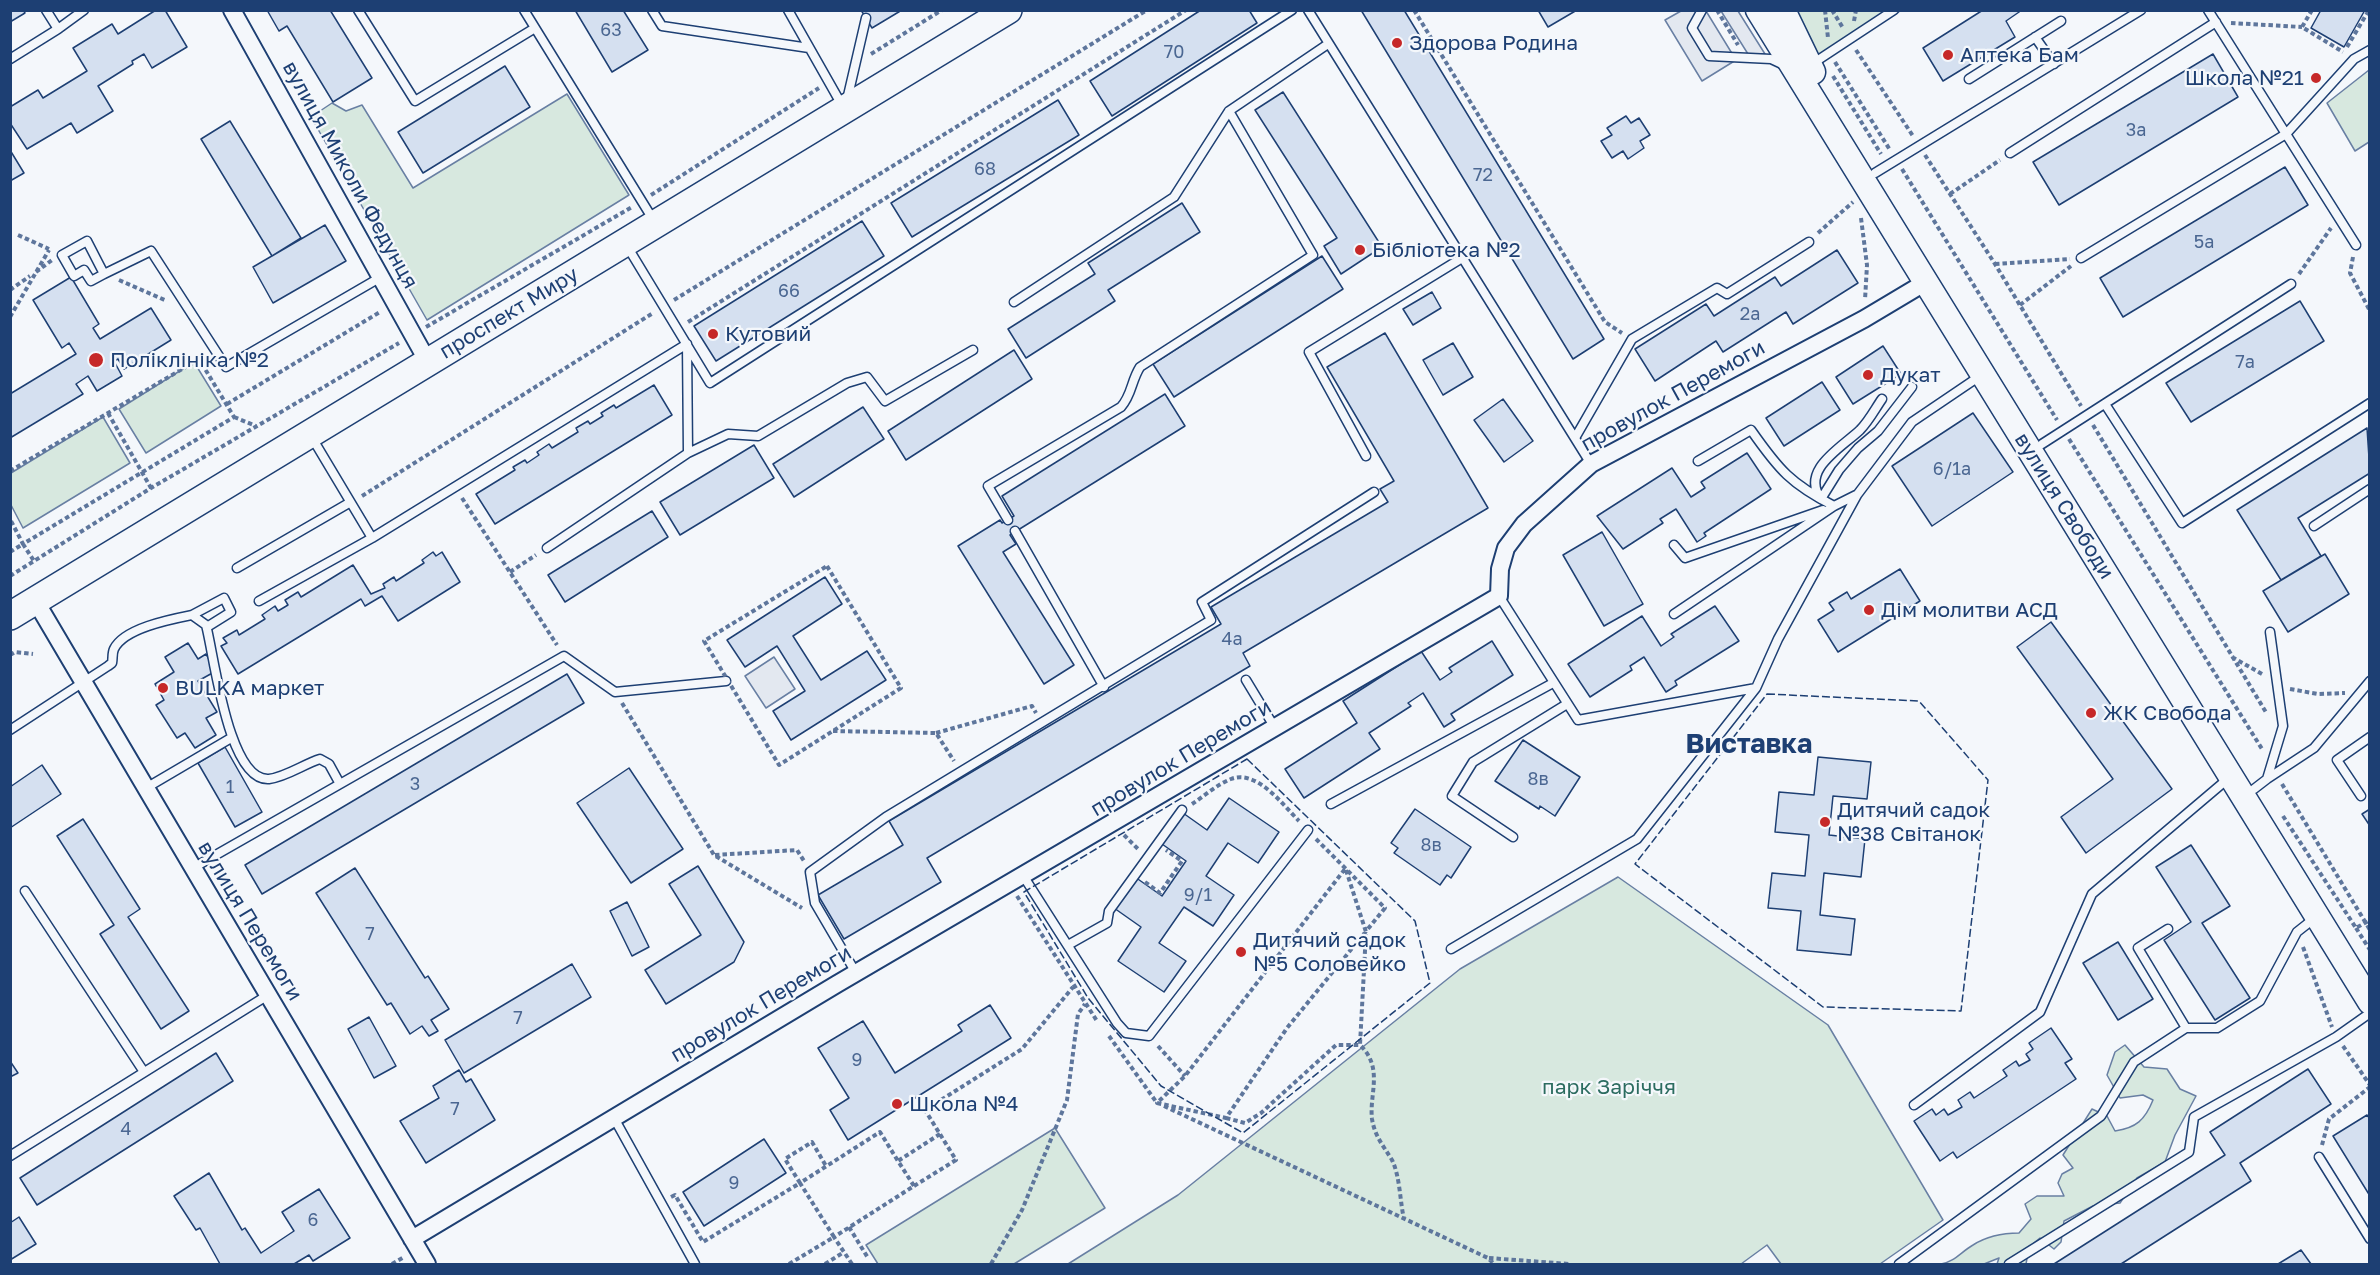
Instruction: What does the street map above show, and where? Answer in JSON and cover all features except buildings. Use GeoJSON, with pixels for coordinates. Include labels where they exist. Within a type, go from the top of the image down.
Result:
{"type":"FeatureCollection","features":[{"type":"Feature","properties":{"kind":"main road","name":"вулиця Свободи"},"geometry":{"type":"LineString","coordinates":[[1758,10],[1814,62],[1827,122],[2370,1002]]}},
{"type":"Feature","properties":{"kind":"main road","name":"вулиця Свободи"},"geometry":{"type":"LineString","coordinates":[[1783,10],[1882,169],[2042,444],[2261,784],[2370,976]]}},
{"type":"Feature","properties":{"kind":"main road","name":"проспект Миру"},"geometry":{"type":"LineString","coordinates":[[10,616],[625,243],[649,213],[845,110],[997,12]]}},
{"type":"Feature","properties":{"kind":"main road"},"geometry":{"type":"LineString","coordinates":[[1827,122],[1837,123],[1868,174],[1882,169]]}},
{"type":"Feature","properties":{"kind":"street","name":"вулиця Миколи Федунця"},"geometry":{"type":"LineString","coordinates":[[232,10],[428,362]]}},
{"type":"Feature","properties":{"kind":"street","name":"провулок Перемоги"},"geometry":{"type":"LineString","coordinates":[[412,1239],[856,973],[1017,881],[1499,596],[1500,569],[1506,548],[1524,524],[1591,464],[1864,319],[1926,282]]}},
{"type":"Feature","properties":{"kind":"street","name":"вулиця Перемоги"},"geometry":{"type":"LineString","coordinates":[[35,600],[427,1264]]}},
{"type":"Feature","properties":{"kind":"lane"},"geometry":{"type":"LineString","coordinates":[[46,10],[58,29]]}},
{"type":"Feature","properties":{"kind":"lane"},"geometry":{"type":"LineString","coordinates":[[10,59],[84,10]]}},
{"type":"Feature","properties":{"kind":"lane"},"geometry":{"type":"LineString","coordinates":[[358,10],[415,101],[535,28]]}},
{"type":"Feature","properties":{"kind":"lane"},"geometry":{"type":"LineString","coordinates":[[524,10],[649,213]]}},
{"type":"Feature","properties":{"kind":"lane"},"geometry":{"type":"LineString","coordinates":[[652,10],[662,26],[809,48]]}},
{"type":"Feature","properties":{"kind":"lane"},"geometry":{"type":"LineString","coordinates":[[788,10],[845,110]]}},
{"type":"Feature","properties":{"kind":"lane"},"geometry":{"type":"LineString","coordinates":[[625,243],[710,383],[1292,10]]}},
{"type":"Feature","properties":{"kind":"lane"},"geometry":{"type":"LineString","coordinates":[[1308,10],[1591,464]]}},
{"type":"Feature","properties":{"kind":"lane"},"geometry":{"type":"LineString","coordinates":[[1702,10],[1692,28],[1709,56],[1728,59],[1746,57],[1814,62],[1894,10]]}},
{"type":"Feature","properties":{"kind":"lane"},"geometry":{"type":"LineString","coordinates":[[1882,169],[2141,10]]}},
{"type":"Feature","properties":{"kind":"lane"},"geometry":{"type":"LineString","coordinates":[[2208,10],[2355,245]]}},
{"type":"Feature","properties":{"kind":"lane"},"geometry":{"type":"LineString","coordinates":[[845,110],[866,18]]}},
{"type":"Feature","properties":{"kind":"lane"},"geometry":{"type":"LineString","coordinates":[[1969,79],[2061,21]]}},
{"type":"Feature","properties":{"kind":"lane"},"geometry":{"type":"LineString","coordinates":[[2010,153],[2216,22]]}},
{"type":"Feature","properties":{"kind":"lane"},"geometry":{"type":"LineString","coordinates":[[2036,37],[2054,64]]}},
{"type":"Feature","properties":{"kind":"lane"},"geometry":{"type":"LineString","coordinates":[[1014,302],[1174,197],[1229,111],[1328,44]]}},
{"type":"Feature","properties":{"kind":"lane"},"geometry":{"type":"LineString","coordinates":[[2081,258],[2286,134],[2354,59],[2370,50]]}},
{"type":"Feature","properties":{"kind":"lane"},"geometry":{"type":"LineString","coordinates":[[1008,520],[988,486],[1121,407],[1128,399],[1133,378],[1140,368],[1313,255],[1229,111]]}},
{"type":"Feature","properties":{"kind":"lane"},"geometry":{"type":"LineString","coordinates":[[104,274],[87,241],[62,255],[74,276],[84,270],[91,281],[151,250],[226,367],[381,277]]}},
{"type":"Feature","properties":{"kind":"lane"},"geometry":{"type":"LineString","coordinates":[[1575,438],[1632,339],[1717,288],[1726,294],[1809,242]]}},
{"type":"Feature","properties":{"kind":"lane"},"geometry":{"type":"LineString","coordinates":[[1366,456],[1309,352],[1462,258]]}},
{"type":"Feature","properties":{"kind":"lane"},"geometry":{"type":"LineString","coordinates":[[2042,444],[2291,284]]}},
{"type":"Feature","properties":{"kind":"lane"},"geometry":{"type":"LineString","coordinates":[[687,344],[688,453]]}},
{"type":"Feature","properties":{"kind":"lane"},"geometry":{"type":"LineString","coordinates":[[259,601],[372,538],[687,344]]}},
{"type":"Feature","properties":{"kind":"lane"},"geometry":{"type":"LineString","coordinates":[[547,548],[688,453],[728,434],[758,436],[847,383],[867,377],[885,401],[973,350]]}},
{"type":"Feature","properties":{"kind":"lane"},"geometry":{"type":"LineString","coordinates":[[1451,949],[1637,839],[1756,688],[1778,639],[1857,495],[1912,422],[1983,374]]}},
{"type":"Feature","properties":{"kind":"lane"},"geometry":{"type":"LineString","coordinates":[[1821,499],[1839,470],[1858,448],[1878,431],[1912,387]]}},
{"type":"Feature","properties":{"kind":"lane"},"geometry":{"type":"LineString","coordinates":[[1821,499],[1814,489],[1814,475],[1828,457],[1862,428],[1882,399]]}},
{"type":"Feature","properties":{"kind":"lane"},"geometry":{"type":"LineString","coordinates":[[2105,404],[2182,523],[2370,403]]}},
{"type":"Feature","properties":{"kind":"lane"},"geometry":{"type":"LineString","coordinates":[[1698,461],[1751,430],[1773,461],[1802,489],[1834,506]]}},
{"type":"Feature","properties":{"kind":"lane"},"geometry":{"type":"LineString","coordinates":[[310,434],[349,503],[372,538]]}},
{"type":"Feature","properties":{"kind":"lane"},"geometry":{"type":"LineString","coordinates":[[2314,526],[2370,489]]}},
{"type":"Feature","properties":{"kind":"lane"},"geometry":{"type":"LineString","coordinates":[[856,973],[815,903],[810,872],[886,817],[1104,687],[1211,620],[1202,602],[1374,492]]}},
{"type":"Feature","properties":{"kind":"lane"},"geometry":{"type":"LineString","coordinates":[[1674,545],[1685,558],[1834,506],[1857,495]]}},
{"type":"Feature","properties":{"kind":"lane"},"geometry":{"type":"LineString","coordinates":[[237,568],[349,503]]}},
{"type":"Feature","properties":{"kind":"lane"},"geometry":{"type":"LineString","coordinates":[[1674,614],[1834,506]]}},
{"type":"Feature","properties":{"kind":"lane"},"geometry":{"type":"LineString","coordinates":[[1016,531],[1104,687]]}},
{"type":"Feature","properties":{"kind":"lane"},"geometry":{"type":"LineString","coordinates":[[1499,596],[1578,720],[1756,688]]}},
{"type":"Feature","properties":{"kind":"lane"},"geometry":{"type":"LineString","coordinates":[[10,730],[112,663],[112,651],[131,635],[149,625],[192,615],[224,597],[231,612],[207,627]]}},
{"type":"Feature","properties":{"kind":"lane"},"geometry":{"type":"LineString","coordinates":[[192,615],[207,627],[231,738],[240,756],[256,776],[268,779],[320,759],[329,764],[340,784]]}},
{"type":"Feature","properties":{"kind":"lane"},"geometry":{"type":"LineString","coordinates":[[2261,784],[2271,764],[2283,726],[2270,632]]}},
{"type":"Feature","properties":{"kind":"lane"},"geometry":{"type":"LineString","coordinates":[[193,868],[564,657],[615,692],[726,681]]}},
{"type":"Feature","properties":{"kind":"lane"},"geometry":{"type":"LineString","coordinates":[[1246,680],[1275,728]]}},
{"type":"Feature","properties":{"kind":"lane"},"geometry":{"type":"LineString","coordinates":[[2261,784],[2314,748],[2370,681]]}},
{"type":"Feature","properties":{"kind":"lane"},"geometry":{"type":"LineString","coordinates":[[1331,804],[1553,683]]}},
{"type":"Feature","properties":{"kind":"lane"},"geometry":{"type":"LineString","coordinates":[[1513,837],[1452,796],[1473,762],[1567,704]]}},
{"type":"Feature","properties":{"kind":"lane"},"geometry":{"type":"LineString","coordinates":[[2361,796],[2337,760],[2370,737]]}},
{"type":"Feature","properties":{"kind":"lane"},"geometry":{"type":"LineString","coordinates":[[146,788],[231,738]]}},
{"type":"Feature","properties":{"kind":"lane"},"geometry":{"type":"LineString","coordinates":[[1914,1105],[2040,1012],[2092,894],[2231,777]]}},
{"type":"Feature","properties":{"kind":"lane"},"geometry":{"type":"LineString","coordinates":[[1068,945],[1107,923],[1109,911],[1182,810]]}},
{"type":"Feature","properties":{"kind":"lane"},"geometry":{"type":"LineString","coordinates":[[1017,881],[1068,945],[1117,1023],[1126,1033],[1149,1036],[1308,830]]}},
{"type":"Feature","properties":{"kind":"lane"},"geometry":{"type":"LineString","coordinates":[[25,891],[144,1072]]}},
{"type":"Feature","properties":{"kind":"lane"},"geometry":{"type":"LineString","coordinates":[[1899,1264],[2101,1116],[2134,1062],[2186,1028],[2217,1029],[2260,1001],[2297,932],[2316,916]]}},
{"type":"Feature","properties":{"kind":"lane"},"geometry":{"type":"LineString","coordinates":[[2168,928],[2138,948],[2186,1028]]}},
{"type":"Feature","properties":{"kind":"lane"},"geometry":{"type":"LineString","coordinates":[[10,1156],[268,995]]}},
{"type":"Feature","properties":{"kind":"lane"},"geometry":{"type":"LineString","coordinates":[[2009,1264],[2189,1152],[2194,1117],[2336,1037],[2370,1013]]}},
{"type":"Feature","properties":{"kind":"lane"},"geometry":{"type":"LineString","coordinates":[[614,1118],[695,1264]]}},
{"type":"Feature","properties":{"kind":"lane"},"geometry":{"type":"LineString","coordinates":[[2319,1158],[2370,1239]]}},
{"type":"Feature","properties":{"kind":"path"},"geometry":{"type":"LineString","coordinates":[[854,65],[942,10]]}},
{"type":"Feature","properties":{"kind":"path"},"geometry":{"type":"LineString","coordinates":[[349,503],[663,306],[1147,10]]}},
{"type":"Feature","properties":{"kind":"path"},"geometry":{"type":"LineString","coordinates":[[677,329],[1186,10]]}},
{"type":"Feature","properties":{"kind":"path"},"geometry":{"type":"LineString","coordinates":[[1414,10],[1605,322],[1632,339]]}},
{"type":"Feature","properties":{"kind":"path"},"geometry":{"type":"LineString","coordinates":[[1717,10],[1746,57]]}},
{"type":"Feature","properties":{"kind":"path"},"geometry":{"type":"LineString","coordinates":[[1825,10],[1814,62],[1882,169]]}},
{"type":"Feature","properties":{"kind":"path"},"geometry":{"type":"LineString","coordinates":[[1832,10],[1850,40]]}},
{"type":"Feature","properties":{"kind":"path"},"geometry":{"type":"LineString","coordinates":[[2302,27],[2312,10]]}},
{"type":"Feature","properties":{"kind":"path"},"geometry":{"type":"LineString","coordinates":[[2343,52],[2369,10]]}},
{"type":"Feature","properties":{"kind":"path"},"geometry":{"type":"LineString","coordinates":[[2216,22],[2302,27],[2354,59]]}},
{"type":"Feature","properties":{"kind":"path"},"geometry":{"type":"LineString","coordinates":[[1814,62],[1897,160],[2271,764]]}},
{"type":"Feature","properties":{"kind":"path"},"geometry":{"type":"LineString","coordinates":[[10,576],[151,488],[412,334],[649,213],[829,82]]}},
{"type":"Feature","properties":{"kind":"path"},"geometry":{"type":"LineString","coordinates":[[1950,194],[2010,153]]}},
{"type":"Feature","properties":{"kind":"path"},"geometry":{"type":"LineString","coordinates":[[1809,242],[1858,198],[1867,265],[1864,319]]}},
{"type":"Feature","properties":{"kind":"path"},"geometry":{"type":"LineString","coordinates":[[2291,284],[2338,217]]}},
{"type":"Feature","properties":{"kind":"path"},"geometry":{"type":"LineString","coordinates":[[10,290],[60,254],[18,235]]}},
{"type":"Feature","properties":{"kind":"path"},"geometry":{"type":"LineString","coordinates":[[2355,245],[2350,273],[2370,311]]}},
{"type":"Feature","properties":{"kind":"path"},"geometry":{"type":"LineString","coordinates":[[10,317],[32,275],[49,249]]}},
{"type":"Feature","properties":{"kind":"path"},"geometry":{"type":"LineString","coordinates":[[2076,397],[1995,264],[2081,258]]}},
{"type":"Feature","properties":{"kind":"path"},"geometry":{"type":"LineString","coordinates":[[2020,305],[2081,258]]}},
{"type":"Feature","properties":{"kind":"path"},"geometry":{"type":"LineString","coordinates":[[104,274],[170,302]]}},
{"type":"Feature","properties":{"kind":"path"},"geometry":{"type":"LineString","coordinates":[[227,404],[395,303]]}},
{"type":"Feature","properties":{"kind":"path"},"geometry":{"type":"LineString","coordinates":[[10,471],[207,354]]}},
{"type":"Feature","properties":{"kind":"path"},"geometry":{"type":"LineString","coordinates":[[199,358],[234,417],[256,426]]}},
{"type":"Feature","properties":{"kind":"path"},"geometry":{"type":"LineString","coordinates":[[108,413],[151,488]]}},
{"type":"Feature","properties":{"kind":"path"},"geometry":{"type":"LineString","coordinates":[[2087,416],[2280,736]]}},
{"type":"Feature","properties":{"kind":"path"},"geometry":{"type":"LineString","coordinates":[[10,552],[234,417]]}},
{"type":"Feature","properties":{"kind":"path"},"geometry":{"type":"LineString","coordinates":[[455,487],[564,657]]}},
{"type":"Feature","properties":{"kind":"path"},"geometry":{"type":"LineString","coordinates":[[10,519],[34,562]]}},
{"type":"Feature","properties":{"kind":"path"},"geometry":{"type":"LineString","coordinates":[[510,573],[547,548]]}},
{"type":"Feature","properties":{"kind":"path"},"geometry":{"type":"LineString","coordinates":[[827,566],[901,688],[832,731],[779,765],[726,681],[704,640],[827,566]]}},
{"type":"Feature","properties":{"kind":"path"},"geometry":{"type":"LineString","coordinates":[[10,655],[15,652],[33,654]]}},
{"type":"Feature","properties":{"kind":"path"},"geometry":{"type":"LineString","coordinates":[[2232,656],[2294,691],[2318,694],[2361,692]]}},
{"type":"Feature","properties":{"kind":"path"},"geometry":{"type":"LineString","coordinates":[[615,692],[714,855],[803,909]]}},
{"type":"Feature","properties":{"kind":"path"},"geometry":{"type":"LineString","coordinates":[[832,731],[936,733],[1032,706],[1043,722]]}},
{"type":"Feature","properties":{"kind":"path"},"geometry":{"type":"LineString","coordinates":[[936,733],[960,771]]}},
{"type":"Feature","properties":{"kind":"path"},"geometry":{"type":"LineString","coordinates":[[2276,773],[2368,922],[2370,930]]}},
{"type":"Feature","properties":{"kind":"path"},"geometry":{"type":"LineString","coordinates":[[1182,810],[1232,778],[1245,778],[1260,783],[1385,908],[1287,1028],[1226,1118]]}},
{"type":"Feature","properties":{"kind":"path"},"geometry":{"type":"LineString","coordinates":[[2280,812],[2370,950]]}},
{"type":"Feature","properties":{"kind":"path"},"geometry":{"type":"LineString","coordinates":[[1113,824],[1147,858]]}},
{"type":"Feature","properties":{"kind":"path"},"geometry":{"type":"LineString","coordinates":[[1134,875],[1160,893],[1182,861],[1157,844]]}},
{"type":"Feature","properties":{"kind":"path"},"geometry":{"type":"LineString","coordinates":[[714,855],[797,850],[803,860]]}},
{"type":"Feature","properties":{"kind":"path"},"geometry":{"type":"LineString","coordinates":[[1346,869],[1366,932],[1360,1045]]}},
{"type":"Feature","properties":{"kind":"path"},"geometry":{"type":"LineString","coordinates":[[1157,1103],[1185,1076],[1346,869]]}},
{"type":"Feature","properties":{"kind":"path"},"geometry":{"type":"LineString","coordinates":[[1017,881],[1073,987],[1098,1022]]}},
{"type":"Feature","properties":{"kind":"path"},"geometry":{"type":"LineString","coordinates":[[2356,928],[2368,922]]}},
{"type":"Feature","properties":{"kind":"path"},"geometry":{"type":"LineString","coordinates":[[2297,932],[2336,1037],[2370,1086],[2329,1119],[2319,1158]]}},
{"type":"Feature","properties":{"kind":"path"},"geometry":{"type":"LineString","coordinates":[[789,1264],[956,1160],[925,1110],[1022,1049],[1073,987]]}},
{"type":"Feature","properties":{"kind":"path"},"geometry":{"type":"LineString","coordinates":[[990,1264],[1022,1210],[1067,1100],[1078,1014],[1085,1004]]}},
{"type":"Feature","properties":{"kind":"path"},"geometry":{"type":"LineString","coordinates":[[1105,1031],[1157,1103],[1488,1258],[1494,1264]]}},
{"type":"Feature","properties":{"kind":"path"},"geometry":{"type":"LineString","coordinates":[[1149,1036],[1185,1076]]}},
{"type":"Feature","properties":{"kind":"path"},"geometry":{"type":"LineString","coordinates":[[1157,1103],[1245,1123],[1260,1113],[1336,1045],[1360,1045],[1369,1053],[1375,1089],[1372,1116],[1376,1140],[1393,1162],[1404,1219]]}},
{"type":"Feature","properties":{"kind":"path"},"geometry":{"type":"LineString","coordinates":[[675,1195],[703,1242],[880,1132],[914,1186]]}},
{"type":"Feature","properties":{"kind":"path"},"geometry":{"type":"LineString","coordinates":[[898,1161],[940,1134]]}},
{"type":"Feature","properties":{"kind":"path"},"geometry":{"type":"LineString","coordinates":[[826,1166],[812,1142],[785,1159],[852,1264]]}},
{"type":"Feature","properties":{"kind":"path"},"geometry":{"type":"LineString","coordinates":[[849,1227],[868,1258]]}},
{"type":"Feature","properties":{"kind":"path"},"geometry":{"type":"LineString","coordinates":[[825,1264],[844,1252]]}},
{"type":"Feature","properties":{"kind":"path"},"geometry":{"type":"LineString","coordinates":[[1488,1258],[1569,1264]]}},
{"type":"Feature","properties":{"kind":"green space"},"geometry":{"type":"Polygon","coordinates":[[[1792,11],[1900,11],[1817,62],[1792,11]]]}},
{"type":"Feature","properties":{"kind":"green space"},"geometry":{"type":"Polygon","coordinates":[[[2369,70],[2369,142],[2355,151],[2327,103],[2369,70]]]}},
{"type":"Feature","properties":{"kind":"green space"},"geometry":{"type":"Polygon","coordinates":[[[567,94],[629,195],[427,320],[311,117],[332,103],[346,111],[362,105],[413,188],[567,94]]]}},
{"type":"Feature","properties":{"kind":"green space"},"geometry":{"type":"Polygon","coordinates":[[[194,362],[221,406],[146,453],[119,409],[194,362]]]}},
{"type":"Feature","properties":{"kind":"green space"},"geometry":{"type":"Polygon","coordinates":[[[103,417],[130,463],[23,528],[11,505],[11,473],[103,417]]]}},
{"type":"Feature","properties":{"kind":"green space","name":"парк Заріччя"},"geometry":{"type":"Polygon","coordinates":[[[1618,877],[1828,1025],[1943,1220],[1880,1264],[1781,1264],[1767,1245],[1741,1264],[1068,1264],[1178,1195],[1460,969],[1618,877]]]}},
{"type":"Feature","properties":{"kind":"green space"},"geometry":{"type":"Polygon","coordinates":[[[2125,1045],[2144,1067],[2167,1069],[2180,1089],[2196,1096],[2175,1135],[2165,1162],[2137,1178],[2120,1203],[2093,1206],[2064,1221],[2061,1242],[2054,1249],[2040,1238],[2029,1247],[2026,1264],[1997,1264],[1999,1258],[1984,1264],[1941,1264],[1954,1259],[1989,1237],[2019,1233],[2031,1219],[2025,1204],[2037,1196],[2064,1196],[2058,1183],[2062,1174],[2073,1168],[2063,1155],[2092,1109],[2107,1116],[2115,1131],[2129,1128],[2143,1118],[2153,1100],[2143,1095],[2120,1098],[2107,1075],[2115,1052],[2125,1045]]]}},
{"type":"Feature","properties":{"kind":"green space"},"geometry":{"type":"Polygon","coordinates":[[[1055,1128],[1105,1208],[1014,1264],[878,1264],[866,1245],[1055,1128]]]}},
{"type":"Feature","properties":{"kind":"shaded area"},"geometry":{"type":"Polygon","coordinates":[[[1681,11],[1706,11],[1736,60],[1702,81],[1665,20],[1681,11]]]}},
{"type":"Feature","properties":{"kind":"shaded area"},"geometry":{"type":"Polygon","coordinates":[[[1721,11],[1738,11],[1765,54],[1748,54],[1721,11]]]}},
{"type":"Feature","properties":{"kind":"shaded area"},"geometry":{"type":"Polygon","coordinates":[[[774,657],[795,689],[766,708],[745,676],[774,657]]]}},
{"type":"Feature","properties":{"kind":"fence"},"geometry":{"type":"LineString","coordinates":[[1767,694],[1919,701],[1988,780],[1961,1011],[1823,1007],[1635,864],[1767,694]]}},
{"type":"Feature","properties":{"kind":"fence"},"geometry":{"type":"LineString","coordinates":[[1247,759],[1415,921],[1430,983],[1243,1133],[1161,1086],[1088,998],[1024,892],[1247,759]]}},
{"type":"Feature","properties":{"kind":"place","name":"Здорова Родина"},"geometry":{"type":"Point","coordinates":[1397,43]}},
{"type":"Feature","properties":{"kind":"place","name":"Аптека Бам"},"geometry":{"type":"Point","coordinates":[1948,55]}},
{"type":"Feature","properties":{"kind":"place","name":"Школа №21"},"geometry":{"type":"Point","coordinates":[2316,78]}},
{"type":"Feature","properties":{"kind":"place","name":"Бібліотека №2"},"geometry":{"type":"Point","coordinates":[1360,250]}},
{"type":"Feature","properties":{"kind":"place","name":"Кутовий"},"geometry":{"type":"Point","coordinates":[713,334]}},
{"type":"Feature","properties":{"kind":"place","name":"Поліклініка №2"},"geometry":{"type":"Point","coordinates":[96,360]}},
{"type":"Feature","properties":{"kind":"place","name":"Дукат"},"geometry":{"type":"Point","coordinates":[1868,375]}},
{"type":"Feature","properties":{"kind":"place","name":"Дім молитви АСД"},"geometry":{"type":"Point","coordinates":[1869,610]}},
{"type":"Feature","properties":{"kind":"place","name":"BULKA маркет"},"geometry":{"type":"Point","coordinates":[163,688]}},
{"type":"Feature","properties":{"kind":"place","name":"ЖК Свобода"},"geometry":{"type":"Point","coordinates":[2091,713]}},
{"type":"Feature","properties":{"kind":"place","name":"Дитячий садок №38 Світанок"},"geometry":{"type":"Point","coordinates":[1825,822]}},
{"type":"Feature","properties":{"kind":"place","name":"Дитячий садок №5 Соловейко"},"geometry":{"type":"Point","coordinates":[1241,952]}},
{"type":"Feature","properties":{"kind":"place","name":"Школа №4"},"geometry":{"type":"Point","coordinates":[897,1104]}},
{"type":"Feature","properties":{"kind":"district","name":"Виставка"},"geometry":{"type":"Point","coordinates":[1749,744]}}]}
